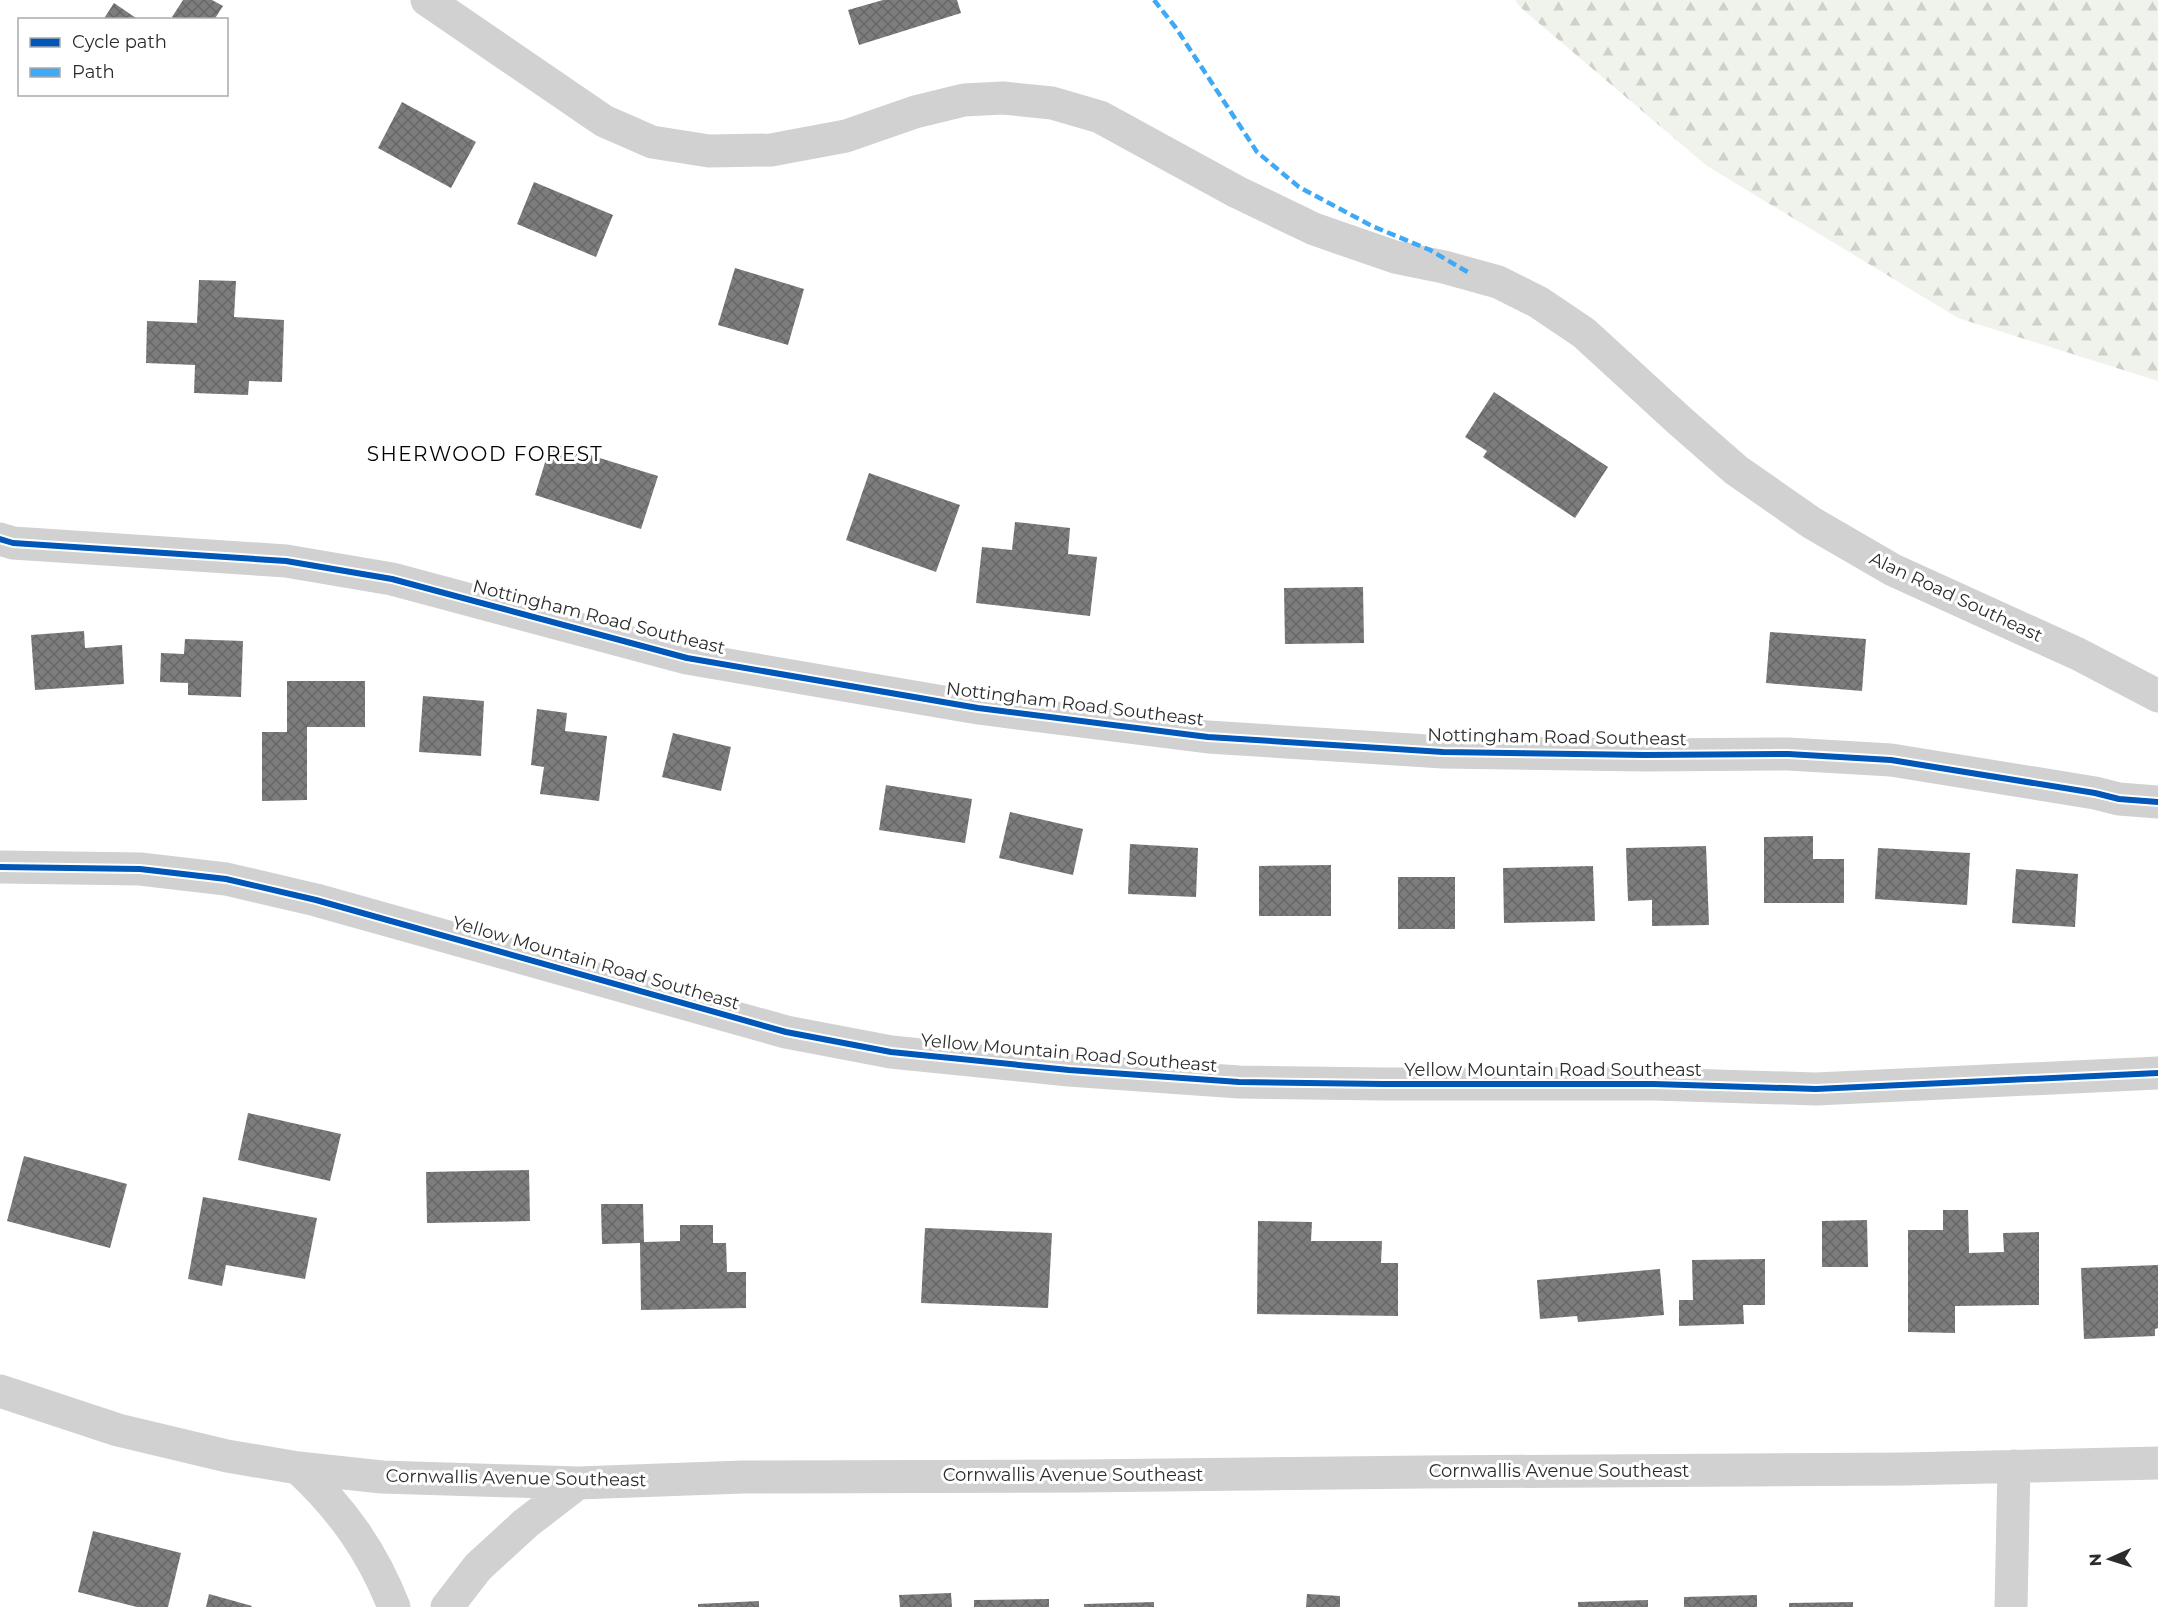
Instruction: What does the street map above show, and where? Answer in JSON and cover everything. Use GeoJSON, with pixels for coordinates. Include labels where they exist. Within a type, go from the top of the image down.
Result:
{"type":"FeatureCollection","features":[{"type":"Feature","properties":{"kind":"street","name":"Alan Road Southeast"},"geometry":{"type":"LineString","coordinates":[[427,0],[604,121],[652,142],[709,151],[771,150],[846,136],[915,112],[964,100],[1003,98],[1052,103],[1100,117],[1237,192],[1314,229],[1395,257],[1444,267],[1498,282],[1538,302],[1584,333],[1736,470],[1812,523],[1893,570],[2078,654],[2158,696]]}},
{"type":"Feature","properties":{"kind":"street","name":"Nottingham Road Southeast"},"geometry":{"type":"LineString","coordinates":[[0,539],[13,543],[286,561],[392,579],[687,658],[978,708],[1208,737],[1443,752],[1645,755],[1788,754],[1891,760],[2095,793],[2119,799],[2158,802]]}},
{"type":"Feature","properties":{"kind":"street","name":"Yellow Mountain Road Southeast"},"geometry":{"type":"LineString","coordinates":[[0,867],[140,869],[226,879],[316,900],[786,1032],[891,1052],[1069,1070],[1239,1082],[1654,1084],[1816,1089],[2158,1073]]}},
{"type":"Feature","properties":{"kind":"street","name":"Cornwallis Avenue Southeast"},"geometry":{"type":"LineString","coordinates":[[0,1391],[118,1430],[227,1456],[298,1468],[382,1477],[578,1483],[743,1477],[1892,1469],[2158,1463]]}},
{"type":"Feature","properties":{"kind":"street"},"geometry":{"type":"LineString","coordinates":[[2011,1607],[2014,1466]]}},
{"type":"Feature","properties":{"kind":"street"},"geometry":{"type":"LineString","coordinates":[[298,1468],[343,1515],[381,1574],[394,1607]]}},
{"type":"Feature","properties":{"kind":"street"},"geometry":{"type":"LineString","coordinates":[[447,1607],[478,1567],[526,1523],[578,1483]]}},
{"type":"Feature","properties":{"kind":"green space"},"geometry":{"type":"Polygon","coordinates":[[[1515,0],[2158,0],[2158,381],[1958,318],[1707,166],[1520,7],[1515,0]]]}},
{"type":"Feature","properties":{"kind":"building"},"geometry":{"type":"Polygon","coordinates":[[[183,0],[212,0],[223,6],[215,18],[172,17],[183,0]]]}},
{"type":"Feature","properties":{"kind":"building"},"geometry":{"type":"Polygon","coordinates":[[[883,0],[957,0],[961,13],[859,45],[848,10],[883,0]]]}},
{"type":"Feature","properties":{"kind":"building"},"geometry":{"type":"Polygon","coordinates":[[[114,3],[136,18],[104,18],[114,3]]]}},
{"type":"Feature","properties":{"kind":"building"},"geometry":{"type":"Polygon","coordinates":[[[402,102],[476,142],[451,188],[378,148],[402,102]]]}},
{"type":"Feature","properties":{"kind":"building"},"geometry":{"type":"Polygon","coordinates":[[[534,182],[613,215],[596,257],[517,224],[534,182]]]}},
{"type":"Feature","properties":{"kind":"building"},"geometry":{"type":"Polygon","coordinates":[[[735,268],[804,289],[788,345],[718,325],[735,268]]]}},
{"type":"Feature","properties":{"kind":"building"},"geometry":{"type":"Polygon","coordinates":[[[199,280],[236,281],[234,317],[284,320],[282,382],[249,381],[248,395],[194,393],[195,365],[146,363],[147,321],[197,323],[199,280]]]}},
{"type":"Feature","properties":{"kind":"building"},"geometry":{"type":"Polygon","coordinates":[[[1494,392],[1608,467],[1575,518],[1483,457],[1487,451],[1465,437],[1494,392]]]}},
{"type":"Feature","properties":{"kind":"building"},"geometry":{"type":"Polygon","coordinates":[[[551,443],[658,476],[641,529],[535,495],[551,443]]]}},
{"type":"Feature","properties":{"kind":"building"},"geometry":{"type":"Polygon","coordinates":[[[869,473],[960,505],[936,572],[846,540],[869,473]]]}},
{"type":"Feature","properties":{"kind":"building"},"geometry":{"type":"Polygon","coordinates":[[[1015,522],[1070,528],[1068,554],[1097,557],[1090,616],[976,603],[982,547],[1012,550],[1015,522]]]}},
{"type":"Feature","properties":{"kind":"building"},"geometry":{"type":"Polygon","coordinates":[[[1363,587],[1364,643],[1285,644],[1284,588],[1363,587]]]}},
{"type":"Feature","properties":{"kind":"building"},"geometry":{"type":"Polygon","coordinates":[[[84,631],[85,648],[122,645],[124,684],[35,690],[31,635],[84,631]]]}},
{"type":"Feature","properties":{"kind":"building"},"geometry":{"type":"Polygon","coordinates":[[[1770,632],[1866,639],[1862,691],[1766,683],[1770,632]]]}},
{"type":"Feature","properties":{"kind":"building"},"geometry":{"type":"Polygon","coordinates":[[[185,639],[243,641],[241,697],[188,695],[188,683],[160,682],[161,653],[184,654],[185,639]]]}},
{"type":"Feature","properties":{"kind":"building"},"geometry":{"type":"Polygon","coordinates":[[[287,681],[365,681],[365,727],[307,727],[307,800],[262,801],[262,732],[287,732],[287,681]]]}},
{"type":"Feature","properties":{"kind":"building"},"geometry":{"type":"Polygon","coordinates":[[[423,696],[484,701],[481,756],[419,752],[423,696]]]}},
{"type":"Feature","properties":{"kind":"building"},"geometry":{"type":"Polygon","coordinates":[[[537,709],[567,713],[565,731],[607,736],[599,801],[540,794],[544,767],[531,765],[537,709]]]}},
{"type":"Feature","properties":{"kind":"building"},"geometry":{"type":"Polygon","coordinates":[[[673,733],[731,747],[721,791],[662,777],[673,733]]]}},
{"type":"Feature","properties":{"kind":"building"},"geometry":{"type":"Polygon","coordinates":[[[886,785],[972,799],[965,843],[879,830],[886,785]]]}},
{"type":"Feature","properties":{"kind":"building"},"geometry":{"type":"Polygon","coordinates":[[[1010,812],[1083,829],[1073,875],[999,858],[1010,812]]]}},
{"type":"Feature","properties":{"kind":"building"},"geometry":{"type":"Polygon","coordinates":[[[1813,836],[1813,859],[1844,859],[1844,903],[1764,903],[1764,837],[1813,836]]]}},
{"type":"Feature","properties":{"kind":"building"},"geometry":{"type":"Polygon","coordinates":[[[1130,844],[1198,848],[1196,897],[1128,894],[1130,844]]]}},
{"type":"Feature","properties":{"kind":"building"},"geometry":{"type":"Polygon","coordinates":[[[1706,846],[1709,925],[1652,926],[1652,900],[1628,901],[1626,848],[1706,846]]]}},
{"type":"Feature","properties":{"kind":"building"},"geometry":{"type":"Polygon","coordinates":[[[1878,848],[1970,853],[1967,905],[1875,899],[1878,848]]]}},
{"type":"Feature","properties":{"kind":"building"},"geometry":{"type":"Polygon","coordinates":[[[1331,865],[1331,916],[1259,916],[1259,866],[1331,865]]]}},
{"type":"Feature","properties":{"kind":"building"},"geometry":{"type":"Polygon","coordinates":[[[1593,866],[1595,921],[1504,923],[1503,868],[1593,866]]]}},
{"type":"Feature","properties":{"kind":"building"},"geometry":{"type":"Polygon","coordinates":[[[2016,869],[2078,874],[2075,927],[2012,923],[2016,869]]]}},
{"type":"Feature","properties":{"kind":"building"},"geometry":{"type":"Polygon","coordinates":[[[1398,877],[1455,877],[1455,929],[1398,929],[1398,877]]]}},
{"type":"Feature","properties":{"kind":"building"},"geometry":{"type":"Polygon","coordinates":[[[248,1113],[341,1134],[330,1181],[238,1160],[248,1113]]]}},
{"type":"Feature","properties":{"kind":"building"},"geometry":{"type":"Polygon","coordinates":[[[24,1156],[127,1184],[110,1248],[7,1221],[24,1156]]]}},
{"type":"Feature","properties":{"kind":"building"},"geometry":{"type":"Polygon","coordinates":[[[529,1170],[530,1221],[427,1223],[426,1172],[529,1170]]]}},
{"type":"Feature","properties":{"kind":"building"},"geometry":{"type":"Polygon","coordinates":[[[203,1197],[317,1218],[305,1279],[226,1265],[222,1286],[188,1279],[203,1197]]]}},
{"type":"Feature","properties":{"kind":"building"},"geometry":{"type":"Polygon","coordinates":[[[601,1204],[643,1204],[644,1242],[680,1241],[680,1225],[713,1225],[713,1243],[726,1243],[727,1272],[746,1272],[746,1308],[641,1310],[640,1243],[602,1244],[601,1204]]]}},
{"type":"Feature","properties":{"kind":"building"},"geometry":{"type":"Polygon","coordinates":[[[1943,1210],[1968,1210],[1969,1253],[2004,1252],[2003,1233],[2039,1232],[2039,1305],[1955,1306],[1955,1333],[1908,1332],[1908,1230],[1943,1230],[1943,1210]]]}},
{"type":"Feature","properties":{"kind":"building"},"geometry":{"type":"Polygon","coordinates":[[[1867,1220],[1868,1267],[1822,1267],[1822,1221],[1867,1220]]]}},
{"type":"Feature","properties":{"kind":"building"},"geometry":{"type":"Polygon","coordinates":[[[1258,1221],[1312,1222],[1311,1241],[1382,1241],[1381,1263],[1398,1263],[1398,1316],[1257,1314],[1258,1221]]]}},
{"type":"Feature","properties":{"kind":"building"},"geometry":{"type":"Polygon","coordinates":[[[925,1228],[1052,1233],[1048,1308],[921,1303],[925,1228]]]}},
{"type":"Feature","properties":{"kind":"building"},"geometry":{"type":"Polygon","coordinates":[[[1765,1259],[1765,1305],[1743,1305],[1744,1324],[1679,1326],[1679,1300],[1693,1300],[1692,1260],[1765,1259]]]}},
{"type":"Feature","properties":{"kind":"building"},"geometry":{"type":"Polygon","coordinates":[[[2158,1265],[2158,1328],[2155,1329],[2155,1336],[2084,1339],[2081,1268],[2158,1265]]]}},
{"type":"Feature","properties":{"kind":"building"},"geometry":{"type":"Polygon","coordinates":[[[1660,1269],[1664,1315],[1578,1322],[1577,1316],[1540,1319],[1537,1280],[1660,1269]]]}},
{"type":"Feature","properties":{"kind":"building"},"geometry":{"type":"Polygon","coordinates":[[[93,1531],[181,1553],[168,1607],[137,1607],[78,1592],[93,1531]]]}},
{"type":"Feature","properties":{"kind":"building"},"geometry":{"type":"Polygon","coordinates":[[[951,1593],[952,1607],[900,1607],[899,1595],[951,1593]]]}},
{"type":"Feature","properties":{"kind":"building"},"geometry":{"type":"Polygon","coordinates":[[[209,1594],[252,1606],[206,1607],[209,1594]]]}},
{"type":"Feature","properties":{"kind":"building"},"geometry":{"type":"Polygon","coordinates":[[[1307,1594],[1340,1596],[1340,1607],[1306,1607],[1307,1594]]]}},
{"type":"Feature","properties":{"kind":"building"},"geometry":{"type":"Polygon","coordinates":[[[1757,1595],[1757,1607],[1684,1607],[1684,1597],[1757,1595]]]}},
{"type":"Feature","properties":{"kind":"building"},"geometry":{"type":"Polygon","coordinates":[[[1049,1599],[1049,1607],[974,1607],[974,1600],[1049,1599]]]}},
{"type":"Feature","properties":{"kind":"building"},"geometry":{"type":"Polygon","coordinates":[[[1648,1600],[1648,1607],[1578,1607],[1578,1602],[1648,1600]]]}},
{"type":"Feature","properties":{"kind":"building"},"geometry":{"type":"Polygon","coordinates":[[[759,1601],[759,1607],[698,1607],[698,1604],[759,1601]]]}},
{"type":"Feature","properties":{"kind":"building"},"geometry":{"type":"Polygon","coordinates":[[[1154,1602],[1154,1607],[1084,1607],[1084,1604],[1154,1602]]]}},
{"type":"Feature","properties":{"kind":"building"},"geometry":{"type":"Polygon","coordinates":[[[1853,1602],[1853,1607],[1789,1607],[1789,1603],[1853,1602]]]}},
{"type":"Feature","properties":{"kind":"marked path"},"geometry":{"type":"LineString","coordinates":[[1154,0],[1176,28],[1257,152],[1299,187],[1372,226],[1430,250],[1471,274]]}},
{"type":"Feature","properties":{"kind":"cycle path"},"geometry":{"type":"LineString","coordinates":[[0,539],[13,543],[286,561],[392,579],[687,658],[978,708],[1208,737],[1443,752],[1645,755],[1788,754],[1891,760],[2095,793],[2119,799],[2158,802]]}},
{"type":"Feature","properties":{"kind":"cycle path"},"geometry":{"type":"LineString","coordinates":[[0,867],[140,869],[226,879],[316,900],[786,1032],[891,1052],[1069,1070],[1239,1082],[1654,1084],[1816,1089],[2158,1073]]}},
{"type":"Feature","properties":{"kind":"district","name":"SHERWOOD FOREST"},"geometry":{"type":"Point","coordinates":[485,454]}}]}
